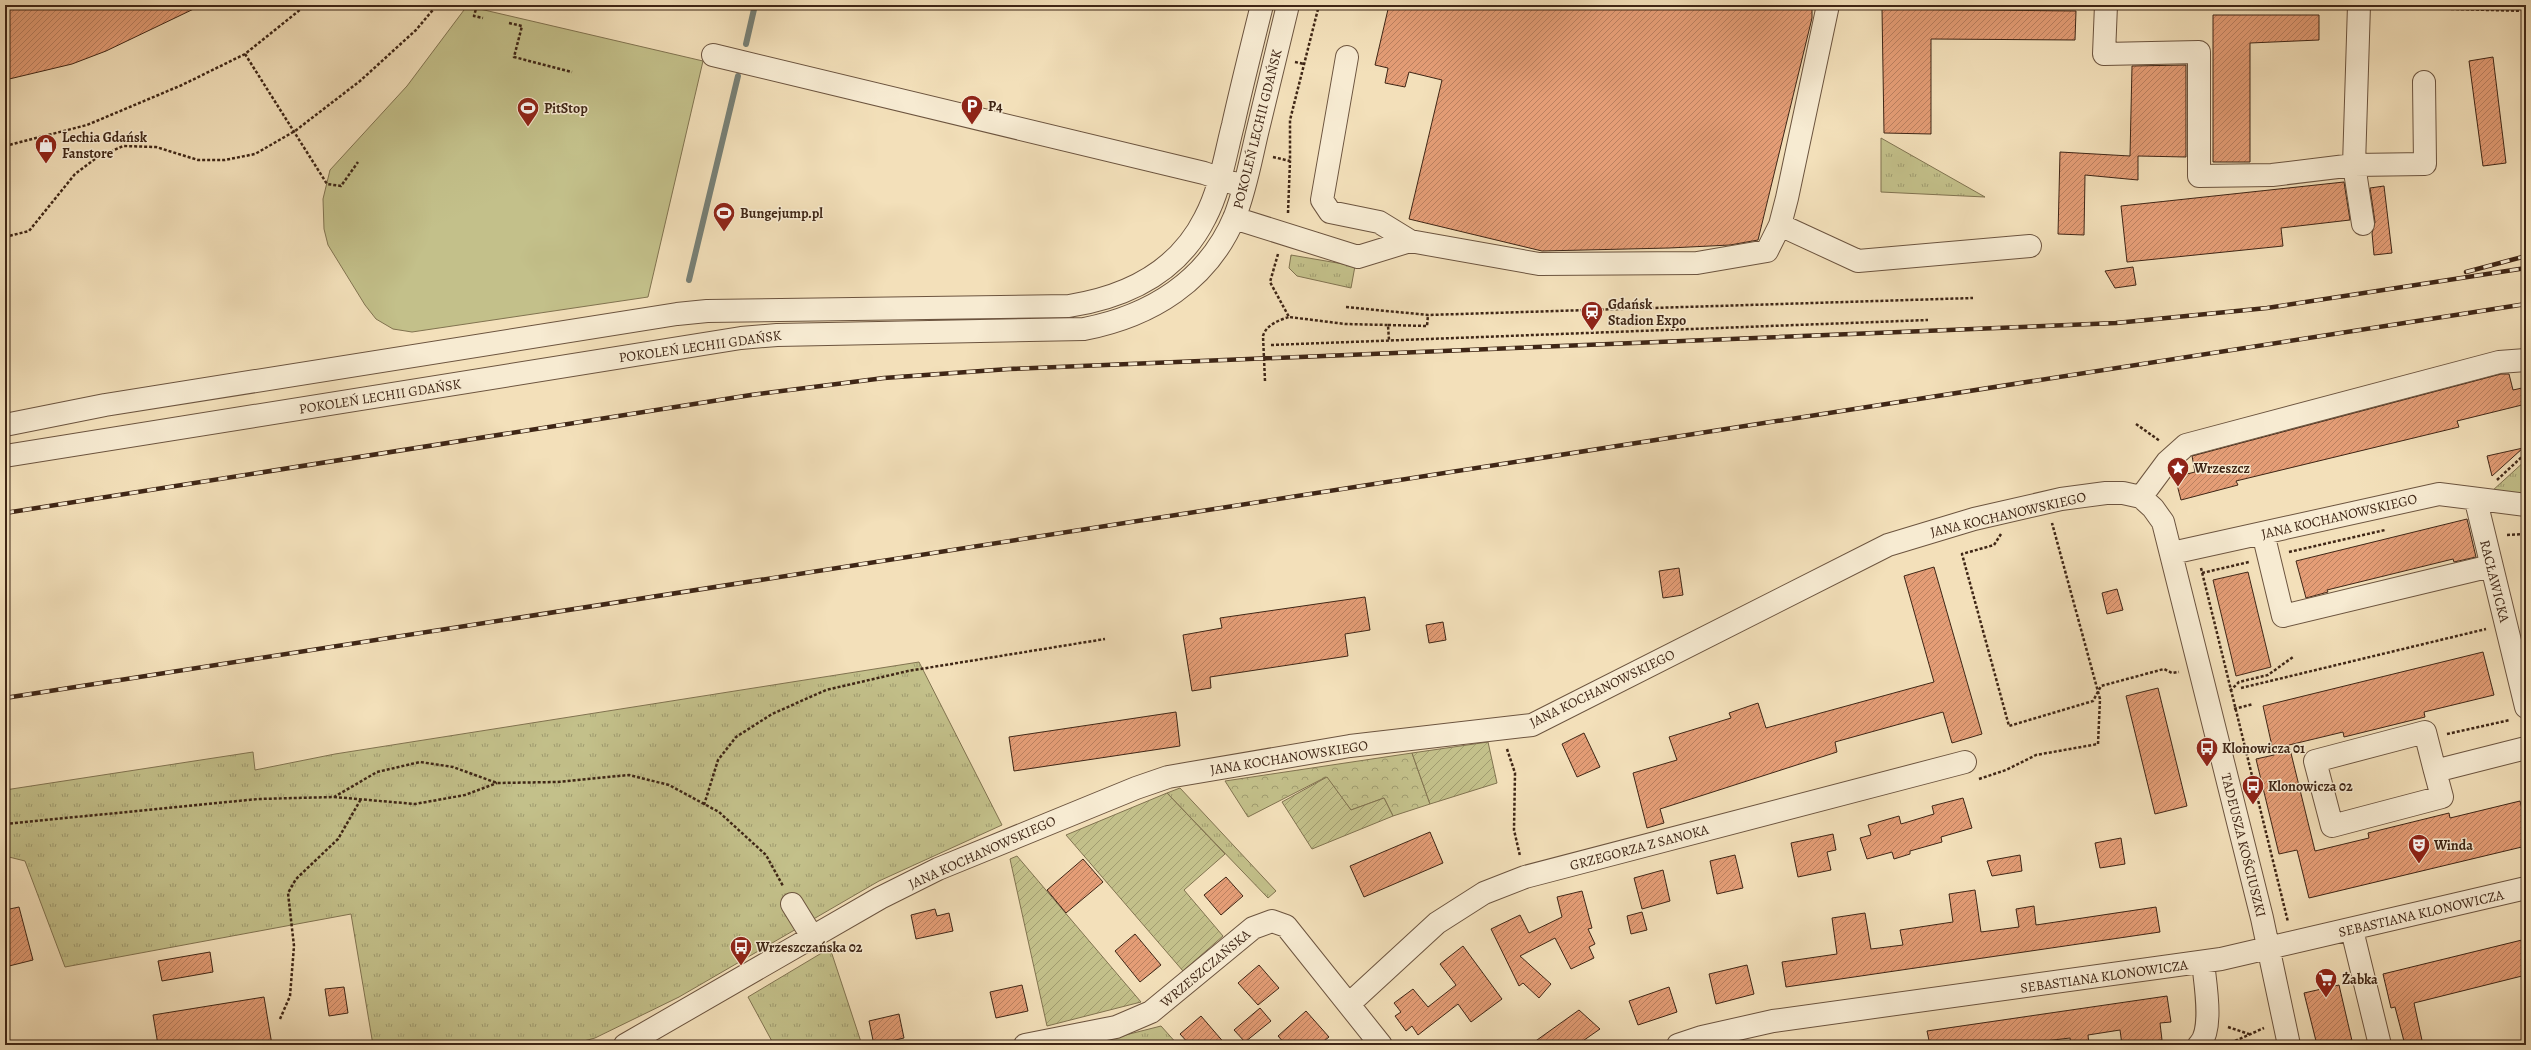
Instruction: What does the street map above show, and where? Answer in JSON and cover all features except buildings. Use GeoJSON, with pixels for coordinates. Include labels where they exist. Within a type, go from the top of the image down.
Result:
{"type":"FeatureCollection","features":[{"type":"Feature","properties":{"kind":"street","name":"POKOLEŃ LECHII GDAŃSK"},"geometry":{"type":"LineString","coordinates":[[5,425],[36,418],[320,370],[662,316],[707,311],[1069,306],[1094,302],[1122,294],[1148,280],[1170,264],[1196,234],[1205,218],[1219,178],[1262,5]]}},
{"type":"Feature","properties":{"kind":"street","name":"POKOLEŃ LECHII GDAŃSK"},"geometry":{"type":"LineString","coordinates":[[5,456],[667,350],[777,335],[1084,329],[1108,324],[1151,308],[1185,283],[1210,259],[1234,218],[1244,186],[1288,5]]}},
{"type":"Feature","properties":{"kind":"street"},"geometry":{"type":"LineString","coordinates":[[1347,57],[1322,200],[1330,212],[1379,222],[1410,241],[1539,264],[1697,263],[1767,251],[1780,225],[1828,5]]}},
{"type":"Feature","properties":{"kind":"street"},"geometry":{"type":"LineString","coordinates":[[2106,5],[2104,54],[2199,52],[2199,176],[2272,176],[2354,165],[2425,164],[2424,82]]}},
{"type":"Feature","properties":{"kind":"street"},"geometry":{"type":"LineString","coordinates":[[2359,6],[2354,165],[2363,224]]}},
{"type":"Feature","properties":{"kind":"street"},"geometry":{"type":"LineString","coordinates":[[713,55],[1219,178],[1244,186]]}},
{"type":"Feature","properties":{"kind":"street"},"geometry":{"type":"LineString","coordinates":[[1234,218],[1284,235],[1358,257],[1410,241]]}},
{"type":"Feature","properties":{"kind":"street"},"geometry":{"type":"LineString","coordinates":[[1780,225],[1858,260],[2030,246]]}},
{"type":"Feature","properties":{"kind":"street"},"geometry":{"type":"LineString","coordinates":[[662,316],[667,350]]}},
{"type":"Feature","properties":{"kind":"street"},"geometry":{"type":"LineString","coordinates":[[2140,498],[2167,462],[2186,446],[2499,362],[2526,360]]}},
{"type":"Feature","properties":{"kind":"street"},"geometry":{"type":"LineString","coordinates":[[320,370],[326,404]]}},
{"type":"Feature","properties":{"kind":"street"},"geometry":{"type":"LineString","coordinates":[[36,418],[43,450]]}},
{"type":"Feature","properties":{"kind":"street","name":"JANA KOCHANOWSKIEGO"},"geometry":{"type":"LineString","coordinates":[[625,1045],[880,898],[938,869],[1103,800],[1168,777],[1350,746],[1532,725],[1888,545],[1938,528],[2061,499],[2106,493],[2123,493],[2140,498],[2153,508],[2163,522],[2172,553],[2439,494],[2476,500],[2526,505]]}},
{"type":"Feature","properties":{"kind":"street","name":"RACŁAWICKA"},"geometry":{"type":"LineString","coordinates":[[2476,500],[2491,566],[2520,713]]}},
{"type":"Feature","properties":{"kind":"street"},"geometry":{"type":"LineString","coordinates":[[2263,533],[2283,616],[2491,566]]}},
{"type":"Feature","properties":{"kind":"street","name":"TADEUSZA KOŚCIUSZKI"},"geometry":{"type":"LineString","coordinates":[[2172,553],[2269,950],[2289,1045]]}},
{"type":"Feature","properties":{"kind":"street"},"geometry":{"type":"LineString","coordinates":[[2425,732],[2435,771],[2442,797],[2332,826],[2315,761],[2425,732]]}},
{"type":"Feature","properties":{"kind":"street"},"geometry":{"type":"LineString","coordinates":[[2435,771],[2526,748]]}},
{"type":"Feature","properties":{"kind":"street","name":"GRZEGORZA Z SANOKA"},"geometry":{"type":"LineString","coordinates":[[1349,1004],[1437,923],[1484,894],[1525,877],[1968,772]]}},
{"type":"Feature","properties":{"kind":"street","name":"SEBASTIANA KLONOWICZA"},"geometry":{"type":"LineString","coordinates":[[1678,1045],[1702,1037],[1773,1021],[2203,962],[2269,950],[2526,888]]}},
{"type":"Feature","properties":{"kind":"street"},"geometry":{"type":"LineString","coordinates":[[792,904],[813,938]]}},
{"type":"Feature","properties":{"kind":"street","name":"WRZESZCZAŃSKA"},"geometry":{"type":"LineString","coordinates":[[1025,1045],[1116,1026],[1151,1012],[1253,928],[1272,921],[1286,926],[1381,1045]]}},
{"type":"Feature","properties":{"kind":"street"},"geometry":{"type":"LineString","coordinates":[[2352,930],[2380,1045]]}},
{"type":"Feature","properties":{"kind":"street"},"geometry":{"type":"LineString","coordinates":[[2199,1045],[2205,1039],[2207,1025],[2203,962]]}},
{"type":"Feature","properties":{"kind":"path"},"geometry":{"type":"LineString","coordinates":[[5,146],[87,124],[182,85],[245,54],[306,5]]}},
{"type":"Feature","properties":{"kind":"path"},"geometry":{"type":"LineString","coordinates":[[5,237],[29,231],[75,174],[95,159],[123,146],[156,147],[198,160],[225,160],[255,154],[295,131],[360,81],[416,30],[437,5]]}},
{"type":"Feature","properties":{"kind":"path"},"geometry":{"type":"LineString","coordinates":[[477,5],[474,16],[482,18]]}},
{"type":"Feature","properties":{"kind":"path"},"geometry":{"type":"LineString","coordinates":[[1289,317],[1270,282],[1288,219],[1290,120],[1319,5]]}},
{"type":"Feature","properties":{"kind":"path"},"geometry":{"type":"LineString","coordinates":[[2359,6],[2526,11]]}},
{"type":"Feature","properties":{"kind":"path"},"geometry":{"type":"LineString","coordinates":[[508,23],[522,26],[514,57],[572,72]]}},
{"type":"Feature","properties":{"kind":"path"},"geometry":{"type":"LineString","coordinates":[[245,54],[295,131],[327,184],[341,186],[358,162]]}},
{"type":"Feature","properties":{"kind":"path"},"geometry":{"type":"LineString","coordinates":[[1293,62],[1304,64]]}},
{"type":"Feature","properties":{"kind":"path"},"geometry":{"type":"LineString","coordinates":[[1285,118],[1290,120]]}},
{"type":"Feature","properties":{"kind":"path"},"geometry":{"type":"LineString","coordinates":[[1270,156],[1290,161]]}},
{"type":"Feature","properties":{"kind":"path"},"geometry":{"type":"LineString","coordinates":[[1346,307],[1428,315],[1973,298]]}},
{"type":"Feature","properties":{"kind":"path"},"geometry":{"type":"LineString","coordinates":[[1265,381],[1263,336],[1264,331],[1277,321],[1289,317],[1345,324],[1427,326],[1428,315]]}},
{"type":"Feature","properties":{"kind":"path"},"geometry":{"type":"LineString","coordinates":[[1271,345],[1928,320]]}},
{"type":"Feature","properties":{"kind":"path"},"geometry":{"type":"LineString","coordinates":[[1388,325],[1389,340]]}},
{"type":"Feature","properties":{"kind":"path"},"geometry":{"type":"LineString","coordinates":[[2136,424],[2151,434]]}},
{"type":"Feature","properties":{"kind":"path"},"geometry":{"type":"LineString","coordinates":[[1968,772],[2006,770],[2036,756],[2098,744],[2100,700],[2098,691],[2052,521],[2045,522]]}},
{"type":"Feature","properties":{"kind":"path"},"geometry":{"type":"LineString","coordinates":[[2202,573],[2390,528]]}},
{"type":"Feature","properties":{"kind":"path"},"geometry":{"type":"LineString","coordinates":[[2003,531],[1994,545],[1962,554],[2009,726],[2093,701],[2101,686],[2164,669],[2172,673],[2185,670]]}},
{"type":"Feature","properties":{"kind":"path"},"geometry":{"type":"LineString","coordinates":[[2196,548],[2234,709],[2293,944]]}},
{"type":"Feature","properties":{"kind":"path"},"geometry":{"type":"LineString","coordinates":[[2242,688],[2488,629]]}},
{"type":"Feature","properties":{"kind":"path"},"geometry":{"type":"LineString","coordinates":[[706,805],[718,760],[736,737],[772,714],[826,690],[916,670],[1105,639]]}},
{"type":"Feature","properties":{"kind":"path"},"geometry":{"type":"LineString","coordinates":[[2230,691],[2239,682],[2268,675],[2293,657]]}},
{"type":"Feature","properties":{"kind":"path"},"geometry":{"type":"LineString","coordinates":[[2080,700],[2081,705]]}},
{"type":"Feature","properties":{"kind":"path"},"geometry":{"type":"LineString","coordinates":[[2234,709],[2253,704]]}},
{"type":"Feature","properties":{"kind":"path"},"geometry":{"type":"LineString","coordinates":[[2427,739],[2520,713]]}},
{"type":"Feature","properties":{"kind":"path"},"geometry":{"type":"LineString","coordinates":[[2029,715],[2031,720]]}},
{"type":"Feature","properties":{"kind":"path"},"geometry":{"type":"LineString","coordinates":[[1497,729],[1508,751],[1515,773],[1514,830],[1525,877]]}},
{"type":"Feature","properties":{"kind":"path"},"geometry":{"type":"LineString","coordinates":[[334,797],[377,772],[420,762],[453,767],[498,783]]}},
{"type":"Feature","properties":{"kind":"path"},"geometry":{"type":"LineString","coordinates":[[5,824],[258,798],[334,797],[415,804],[465,795],[498,783],[557,782],[629,775],[669,785],[719,812],[766,855],[792,904]]}},
{"type":"Feature","properties":{"kind":"path"},"geometry":{"type":"LineString","coordinates":[[280,1019],[290,996],[294,946],[288,893],[296,879],[338,839],[361,800]]}},
{"type":"Feature","properties":{"kind":"path"},"geometry":{"type":"LineString","coordinates":[[2226,1045],[2266,1027]]}},
{"type":"Feature","properties":{"kind":"green space","name":"PitStop"},"geometry":{"type":"Polygon","coordinates":[[[467,6],[703,61],[648,297],[412,332],[393,329],[376,319],[365,305],[328,245],[324,229],[323,199],[330,170],[407,86],[467,6]]]}},
{"type":"Feature","properties":{"kind":"green space"},"geometry":{"type":"Polygon","coordinates":[[[1881,138],[1985,197],[1881,192],[1881,138]]]}},
{"type":"Feature","properties":{"kind":"green space"},"geometry":{"type":"Polygon","coordinates":[[[1291,255],[1355,266],[1351,288],[1297,276],[1289,268],[1291,255]]]}},
{"type":"Feature","properties":{"kind":"green space"},"geometry":{"type":"Polygon","coordinates":[[[2526,460],[2526,497],[2492,491],[2526,460]]]}},
{"type":"Feature","properties":{"kind":"green space"},"geometry":{"type":"Polygon","coordinates":[[[919,662],[1002,825],[879,881],[679,997],[595,1038],[569,1045],[373,1045],[351,914],[65,967],[25,861],[5,856],[5,790],[253,752],[255,770],[335,754],[919,662]]]}},
{"type":"Feature","properties":{"kind":"green space"},"geometry":{"type":"Polygon","coordinates":[[[1488,742],[1497,783],[1430,804],[1412,753],[1488,742]]]}},
{"type":"Feature","properties":{"kind":"green space"},"geometry":{"type":"Polygon","coordinates":[[[1412,753],[1430,804],[1393,816],[1384,798],[1351,810],[1326,777],[1248,817],[1225,781],[1412,753]]]}},
{"type":"Feature","properties":{"kind":"green space"},"geometry":{"type":"Polygon","coordinates":[[[1327,777],[1351,810],[1384,798],[1393,816],[1312,849],[1282,802],[1327,777]]]}},
{"type":"Feature","properties":{"kind":"green space"},"geometry":{"type":"Polygon","coordinates":[[[1180,788],[1276,891],[1268,898],[1167,793],[1180,788]]]}},
{"type":"Feature","properties":{"kind":"green space"},"geometry":{"type":"Polygon","coordinates":[[[1167,793],[1225,854],[1184,890],[1223,936],[1183,971],[1066,835],[1167,793]]]}},
{"type":"Feature","properties":{"kind":"green space"},"geometry":{"type":"Polygon","coordinates":[[[1017,856],[1141,1002],[1047,1026],[1010,859],[1017,856]]]}},
{"type":"Feature","properties":{"kind":"green space"},"geometry":{"type":"Polygon","coordinates":[[[830,948],[862,1045],[774,1045],[748,997],[830,948]]]}},
{"type":"Feature","properties":{"kind":"green space"},"geometry":{"type":"Polygon","coordinates":[[[1161,1026],[1178,1045],[1095,1045],[1094,1043],[1161,1026]]]}},
{"type":"Feature","properties":{"kind":"waterway"},"geometry":{"type":"LineString","coordinates":[[746,44],[755,5]]}},
{"type":"Feature","properties":{"kind":"waterway"},"geometry":{"type":"LineString","coordinates":[[689,280],[738,76]]}},
{"type":"Feature","properties":{"kind":"railway"},"geometry":{"type":"LineString","coordinates":[[2466,272],[2526,256]]}},
{"type":"Feature","properties":{"kind":"railway"},"geometry":{"type":"LineString","coordinates":[[5,513],[751,395],[884,378],[1009,369],[2116,323],[2267,308],[2526,268]]}},
{"type":"Feature","properties":{"kind":"railway"},"geometry":{"type":"LineString","coordinates":[[5,698],[2526,304]]}},
{"type":"Feature","properties":{"kind":"place","name":"P4"},"geometry":{"type":"Point","coordinates":[972,126]}},
{"type":"Feature","properties":{"kind":"place","name":"PitStop"},"geometry":{"type":"Point","coordinates":[528,128]}},
{"type":"Feature","properties":{"kind":"place","name":"Lechia Gdańsk Fanstore"},"geometry":{"type":"Point","coordinates":[46,164]}},
{"type":"Feature","properties":{"kind":"place","name":"Bungejump.pl"},"geometry":{"type":"Point","coordinates":[724,232]}},
{"type":"Feature","properties":{"kind":"place","name":"Gdańsk Stadion Expo"},"geometry":{"type":"Point","coordinates":[1592,332]}},
{"type":"Feature","properties":{"kind":"place","name":"Wrzeszcz"},"geometry":{"type":"Point","coordinates":[2178,488]}},
{"type":"Feature","properties":{"kind":"place","name":"Klonowicza 01"},"geometry":{"type":"Point","coordinates":[2207,768]}},
{"type":"Feature","properties":{"kind":"place","name":"Klonowicza 02"},"geometry":{"type":"Point","coordinates":[2253,806]}},
{"type":"Feature","properties":{"kind":"place","name":"Winda"},"geometry":{"type":"Point","coordinates":[2419,864]}},
{"type":"Feature","properties":{"kind":"place","name":"Wrzeszczańska 02"},"geometry":{"type":"Point","coordinates":[741,966]}},
{"type":"Feature","properties":{"kind":"place","name":"Żabka"},"geometry":{"type":"Point","coordinates":[2326,998]}}]}
